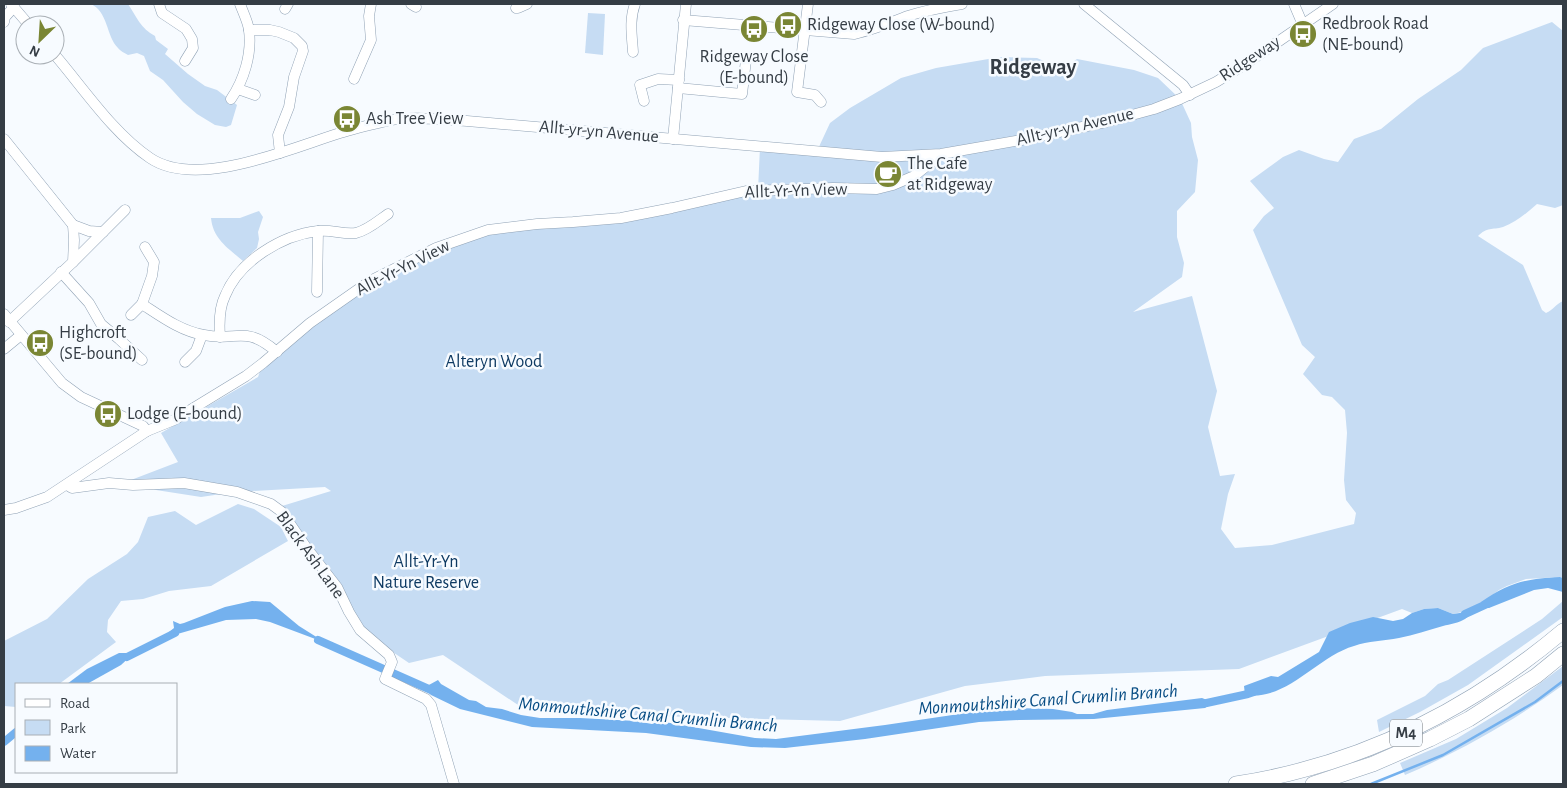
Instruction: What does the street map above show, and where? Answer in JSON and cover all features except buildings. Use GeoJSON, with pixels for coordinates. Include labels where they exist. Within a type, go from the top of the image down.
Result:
{"type":"FeatureCollection","features":[{"type":"Feature","properties":{"kind":"highway","name":"M4"},"geometry":{"type":"LineString","coordinates":[[1236,784],[1302,771],[1398,737],[1469,700],[1504,677],[1559,634]]}},
{"type":"Feature","properties":{"kind":"highway","name":"M4"},"geometry":{"type":"LineString","coordinates":[[1313,784],[1373,764],[1430,739],[1469,719],[1536,676],[1563,654]]}},
{"type":"Feature","properties":{"kind":"street"},"geometry":{"type":"LineString","coordinates":[[159,4],[162,13],[186,29],[192,39],[192,48],[185,61]]}},
{"type":"Feature","properties":{"kind":"street"},"geometry":{"type":"LineString","coordinates":[[231,99],[238,89],[247,61],[249,30],[240,4]]}},
{"type":"Feature","properties":{"kind":"street"},"geometry":{"type":"LineString","coordinates":[[354,79],[371,40],[369,16],[371,4]]}},
{"type":"Feature","properties":{"kind":"street"},"geometry":{"type":"LineString","coordinates":[[518,4],[516,8],[527,4]]}},
{"type":"Feature","properties":{"kind":"street"},"geometry":{"type":"LineString","coordinates":[[633,52],[631,26],[632,12],[635,4]]}},
{"type":"Feature","properties":{"kind":"street"},"geometry":{"type":"LineString","coordinates":[[673,139],[686,4]]}},
{"type":"Feature","properties":{"kind":"street"},"geometry":{"type":"LineString","coordinates":[[808,4],[798,92],[815,95],[821,102]]}},
{"type":"Feature","properties":{"kind":"street"},"geometry":{"type":"LineString","coordinates":[[684,20],[854,34],[870,31],[908,16],[962,4]]}},
{"type":"Feature","properties":{"kind":"street"},"geometry":{"type":"LineString","coordinates":[[1084,4],[1183,85],[1190,95]]}},
{"type":"Feature","properties":{"kind":"street"},"geometry":{"type":"LineString","coordinates":[[1294,4],[1303,24]]}},
{"type":"Feature","properties":{"kind":"street","name":"Ridgeway"},"geometry":{"type":"LineString","coordinates":[[1190,95],[1247,63],[1332,4]]}},
{"type":"Feature","properties":{"kind":"street"},"geometry":{"type":"LineString","coordinates":[[4,22],[12,5],[20,15]]}},
{"type":"Feature","properties":{"kind":"street"},"geometry":{"type":"LineString","coordinates":[[249,30],[278,32],[294,38],[302,46],[303,51],[294,76],[289,107],[278,135],[280,153]]}},
{"type":"Feature","properties":{"kind":"street"},"geometry":{"type":"LineString","coordinates":[[644,101],[640,85],[658,79],[742,94],[746,60]]}},
{"type":"Feature","properties":{"kind":"street","name":"Allt-yr-yn Avenue"},"geometry":{"type":"LineString","coordinates":[[63,65],[118,131],[151,159],[165,165],[181,168],[211,170],[280,153],[341,132],[404,119],[467,121],[882,157],[941,154],[1106,122],[1154,109],[1190,95]]}},
{"type":"Feature","properties":{"kind":"street"},"geometry":{"type":"LineString","coordinates":[[238,89],[255,95]]}},
{"type":"Feature","properties":{"kind":"street"},"geometry":{"type":"LineString","coordinates":[[4,139],[72,225],[74,240],[72,262]]}},
{"type":"Feature","properties":{"kind":"street","name":"Allt-Yr-Yn View"},"geometry":{"type":"LineString","coordinates":[[4,510],[35,503],[67,485],[147,431],[174,420],[246,376],[310,323],[370,281],[436,248],[488,230],[621,218],[746,191],[833,188],[877,189],[914,176],[941,154]]}},
{"type":"Feature","properties":{"kind":"street"},"geometry":{"type":"LineString","coordinates":[[125,210],[72,262],[7,318],[62,383],[81,397],[143,426],[147,431]]}},
{"type":"Feature","properties":{"kind":"street"},"geometry":{"type":"LineString","coordinates":[[220,337],[220,320],[225,295],[244,268],[262,252],[297,235],[328,230],[346,234],[357,233],[388,214]]}},
{"type":"Feature","properties":{"kind":"street"},"geometry":{"type":"LineString","coordinates":[[72,225],[89,231],[103,232]]}},
{"type":"Feature","properties":{"kind":"street"},"geometry":{"type":"LineString","coordinates":[[317,292],[318,231]]}},
{"type":"Feature","properties":{"kind":"street"},"geometry":{"type":"LineString","coordinates":[[131,315],[142,304],[152,276],[154,262],[145,247]]}},
{"type":"Feature","properties":{"kind":"street"},"geometry":{"type":"LineString","coordinates":[[61,272],[89,303],[101,324],[142,360]]}},
{"type":"Feature","properties":{"kind":"street"},"geometry":{"type":"LineString","coordinates":[[142,304],[169,322],[202,335],[220,337],[246,335],[256,337],[266,342],[276,352]]}},
{"type":"Feature","properties":{"kind":"street"},"geometry":{"type":"LineString","coordinates":[[4,349],[21,335]]}},
{"type":"Feature","properties":{"kind":"street"},"geometry":{"type":"LineString","coordinates":[[185,362],[196,351],[202,335]]}},
{"type":"Feature","properties":{"kind":"street","name":"Black Ash Lane"},"geometry":{"type":"LineString","coordinates":[[67,485],[72,488],[109,483],[184,483],[237,492],[271,504],[282,512],[337,587],[360,630],[389,655],[392,662],[385,679],[426,698],[432,706],[454,784]]}},
{"type":"Feature","properties":{"kind":"green space"},"geometry":{"type":"Polygon","coordinates":[[[90,4],[128,4],[142,26],[168,49],[165,54],[188,74],[205,86],[217,90],[237,105],[231,125],[226,127],[215,125],[197,114],[163,80],[150,71],[144,56],[137,53],[128,55],[120,50],[111,37],[104,17],[96,7],[90,4]]]}},
{"type":"Feature","properties":{"kind":"green space"},"geometry":{"type":"Polygon","coordinates":[[[588,13],[605,14],[603,55],[585,53],[588,13]]]}},
{"type":"Feature","properties":{"kind":"green space"},"geometry":{"type":"Polygon","coordinates":[[[1552,22],[1563,31],[1563,205],[1555,208],[1537,204],[1512,223],[1487,230],[1478,236],[1523,265],[1542,310],[1546,313],[1563,301],[1563,578],[1526,579],[1499,590],[1476,608],[1453,614],[1438,608],[1424,609],[1412,613],[1402,609],[1239,669],[1045,676],[965,686],[840,721],[616,715],[524,709],[443,655],[409,663],[360,630],[282,506],[331,491],[325,487],[235,492],[201,497],[156,490],[131,480],[178,462],[161,433],[258,377],[263,363],[370,281],[488,230],[573,222],[758,190],[760,147],[817,151],[830,123],[850,108],[901,78],[936,68],[1000,57],[1037,58],[1062,69],[1077,59],[1134,70],[1158,78],[1180,99],[1191,123],[1192,137],[1198,160],[1195,192],[1177,211],[1177,237],[1184,263],[1182,277],[1133,312],[1192,296],[1217,391],[1208,427],[1220,476],[1235,474],[1228,494],[1221,529],[1235,548],[1272,545],[1354,524],[1356,513],[1346,500],[1344,480],[1347,433],[1345,410],[1332,397],[1322,395],[1303,374],[1315,357],[1302,345],[1253,230],[1264,216],[1274,208],[1250,181],[1283,157],[1299,150],[1338,162],[1354,139],[1381,129],[1418,99],[1461,70],[1483,48],[1552,22]]]}},
{"type":"Feature","properties":{"kind":"green space"},"geometry":{"type":"Polygon","coordinates":[[[259,211],[263,217],[258,232],[257,248],[243,261],[218,237],[211,218],[240,218],[259,211]]]}},
{"type":"Feature","properties":{"kind":"green space"},"geometry":{"type":"Polygon","coordinates":[[[238,504],[254,509],[281,527],[288,541],[211,586],[169,591],[143,599],[121,601],[108,620],[107,632],[116,642],[60,683],[15,683],[15,707],[4,706],[4,641],[47,619],[88,579],[127,554],[138,542],[148,517],[175,511],[196,525],[238,504]]]}},
{"type":"Feature","properties":{"kind":"green space"},"geometry":{"type":"Polygon","coordinates":[[[1563,601],[1563,617],[1468,685],[1379,732],[1377,720],[1425,696],[1438,684],[1448,680],[1542,619],[1563,601]]]}},
{"type":"Feature","properties":{"kind":"green space"},"geometry":{"type":"Polygon","coordinates":[[[1563,666],[1563,685],[1526,711],[1446,756],[1405,775],[1400,763],[1456,739],[1507,708],[1563,666]]]}},
{"type":"Feature","properties":{"kind":"water"},"geometry":{"type":"Polygon","coordinates":[[[1563,578],[1563,592],[1548,588],[1534,590],[1489,608],[1480,608],[1481,602],[1510,586],[1537,579],[1563,578]]]}},
{"type":"Feature","properties":{"kind":"water"},"geometry":{"type":"Polygon","coordinates":[[[252,601],[270,602],[299,626],[326,643],[270,622],[256,619],[226,620],[167,637],[174,628],[173,621],[180,624],[184,623],[225,607],[252,601]]]}},
{"type":"Feature","properties":{"kind":"water"},"geometry":{"type":"Polygon","coordinates":[[[1438,608],[1453,614],[1473,611],[1465,619],[1457,622],[1405,637],[1354,646],[1327,659],[1288,685],[1275,691],[1260,695],[1245,695],[1244,686],[1271,676],[1278,677],[1319,652],[1329,632],[1350,623],[1373,617],[1393,621],[1403,619],[1412,613],[1424,609],[1438,608]]]}},
{"type":"Feature","properties":{"kind":"water"},"geometry":{"type":"Polygon","coordinates":[[[119,653],[134,653],[121,665],[89,683],[68,683],[87,669],[119,653]]]}},
{"type":"Feature","properties":{"kind":"water"},"geometry":{"type":"Polygon","coordinates":[[[438,680],[441,684],[469,700],[476,701],[486,707],[502,709],[521,715],[540,718],[636,721],[652,724],[659,721],[755,738],[776,739],[993,709],[1053,709],[1077,714],[1093,714],[1107,710],[1202,698],[1212,702],[1205,708],[1094,719],[979,722],[865,739],[785,748],[751,747],[646,733],[532,727],[460,709],[431,695],[422,686],[427,686],[438,680]]]}},
{"type":"Feature","properties":{"kind":"waterway","name":"Monmouthshire Canal Crumlin Branch"},"geometry":{"type":"LineString","coordinates":[[1465,614],[1489,603]]}},
{"type":"Feature","properties":{"kind":"waterway","name":"Monmouthshire Canal Crumlin Branch"},"geometry":{"type":"LineString","coordinates":[[127,657],[175,633]]}},
{"type":"Feature","properties":{"kind":"waterway","name":"Monmouthshire Canal Crumlin Branch"},"geometry":{"type":"LineString","coordinates":[[318,640],[431,690]]}},
{"type":"Feature","properties":{"kind":"waterway"},"geometry":{"type":"LineString","coordinates":[[1371,784],[1443,755],[1535,702],[1563,681]]}},
{"type":"Feature","properties":{"kind":"waterway","name":"Monmouthshire Canal Crumlin Branch"},"geometry":{"type":"LineString","coordinates":[[1202,704],[1254,692]]}},
{"type":"Feature","properties":{"kind":"waterway","name":"Monmouthshire Canal Crumlin Branch"},"geometry":{"type":"LineString","coordinates":[[4,742],[15,733]]}},
{"type":"Feature","properties":{"kind":"place","name":"Ridgeway Close (W-bound)"},"geometry":{"type":"Point","coordinates":[788,25]}},
{"type":"Feature","properties":{"kind":"place","name":"Ridgeway Close (E-bound)"},"geometry":{"type":"Point","coordinates":[754,29]}},
{"type":"Feature","properties":{"kind":"place","name":"Redbrook Road (NE-bound)"},"geometry":{"type":"Point","coordinates":[1303,34]}},
{"type":"Feature","properties":{"kind":"place","name":"Ash Tree View"},"geometry":{"type":"Point","coordinates":[347,119]}},
{"type":"Feature","properties":{"kind":"place","name":"The Cafe at Ridgeway"},"geometry":{"type":"Point","coordinates":[888,174]}},
{"type":"Feature","properties":{"kind":"place","name":"Highcroft (SE-bound)"},"geometry":{"type":"Point","coordinates":[40,343]}},
{"type":"Feature","properties":{"kind":"place","name":"Lodge (E-bound)"},"geometry":{"type":"Point","coordinates":[108,414]}},
{"type":"Feature","properties":{"kind":"district","name":"Ridgeway"},"geometry":{"type":"Point","coordinates":[1033,67]}},
{"type":"Feature","properties":{"kind":"park label","name":"Alteryn Wood"},"geometry":{"type":"Point","coordinates":[494,362]}},
{"type":"Feature","properties":{"kind":"park label","name":"Allt-Yr-Yn Nature Reserve"},"geometry":{"type":"Point","coordinates":[426,572]}}]}
